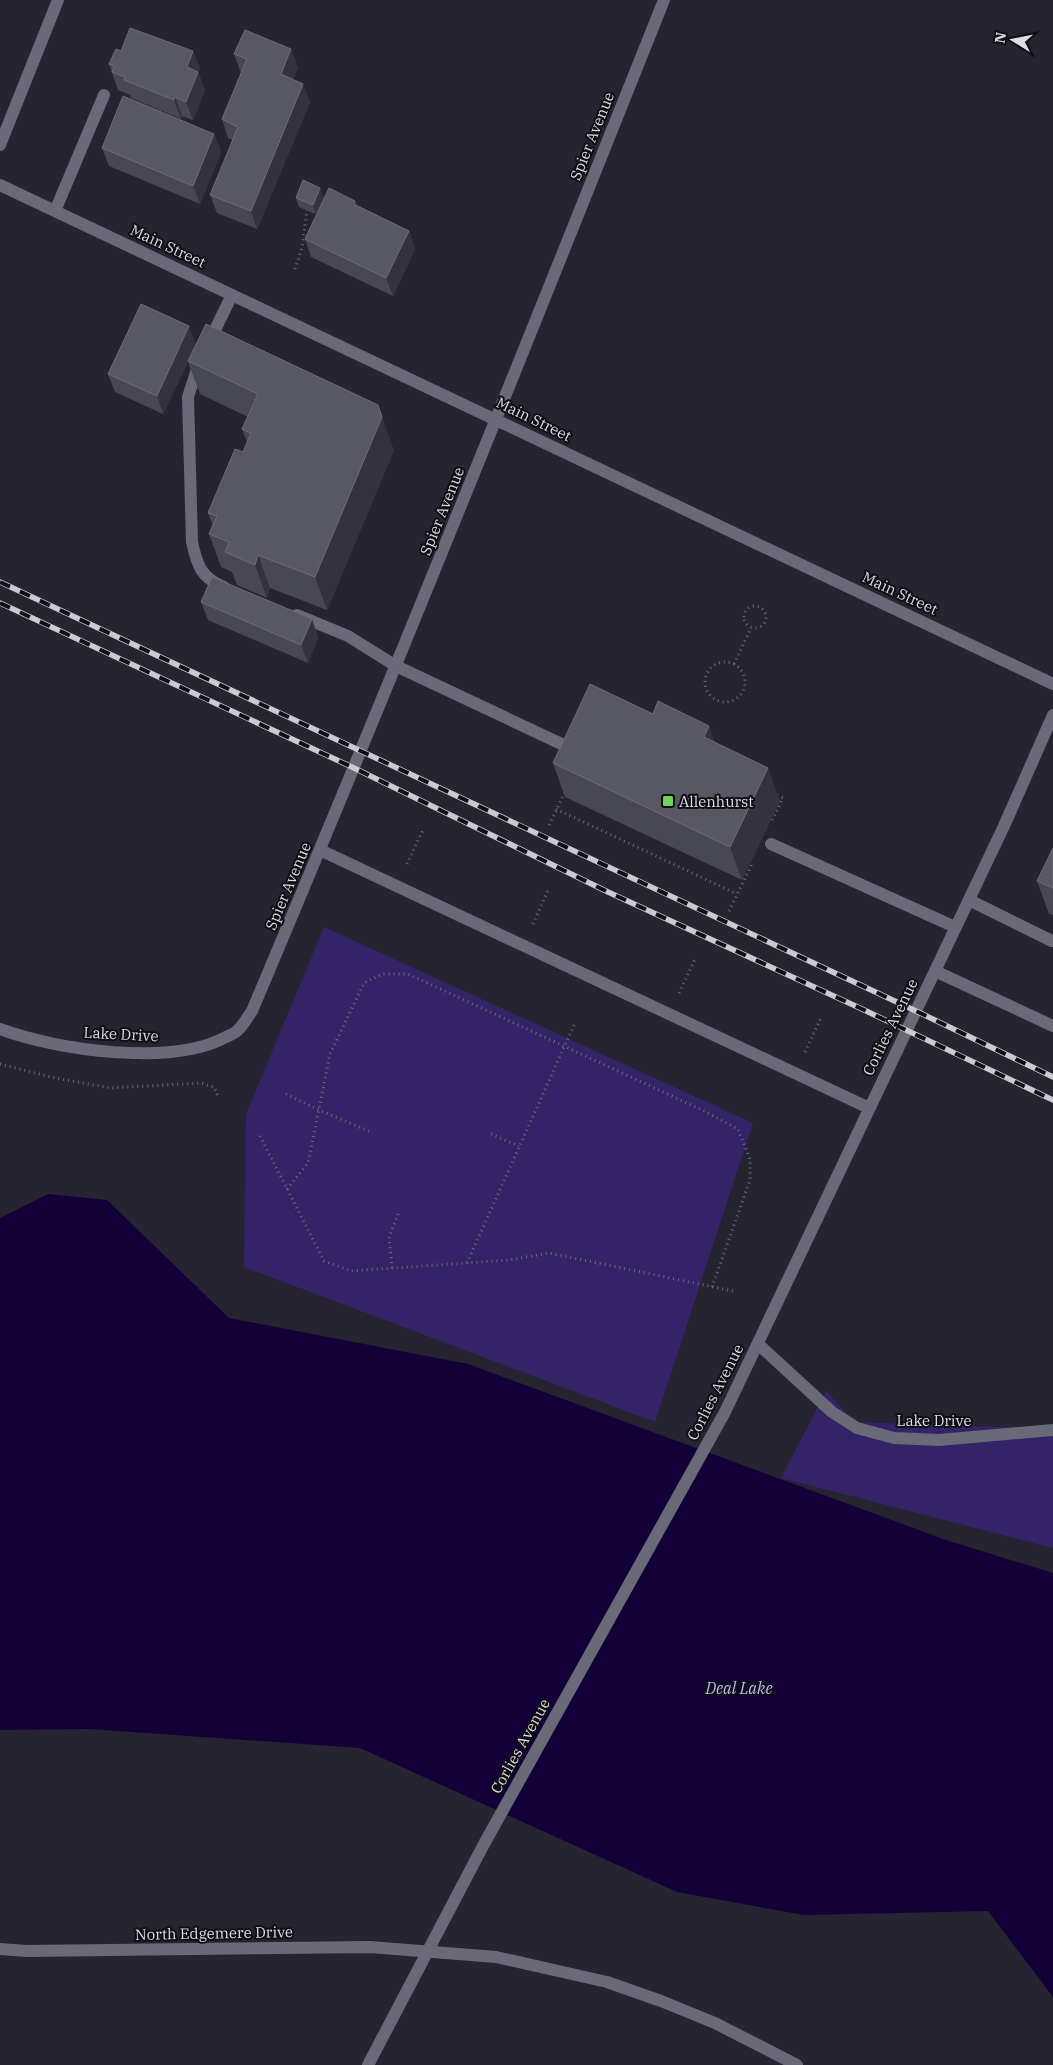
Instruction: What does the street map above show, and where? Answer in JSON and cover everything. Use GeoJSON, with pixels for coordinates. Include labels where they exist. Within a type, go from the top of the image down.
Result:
{"type":"FeatureCollection","features":[{"type":"Feature","properties":{"kind":"street"},"geometry":{"type":"LineString","coordinates":[[0,145],[58,0]]}},
{"type":"Feature","properties":{"kind":"street","name":"Spier Avenue"},"geometry":{"type":"LineString","coordinates":[[239,1030],[252,1010],[396,666],[497,420],[664,0]]}},
{"type":"Feature","properties":{"kind":"street"},"geometry":{"type":"LineString","coordinates":[[55,211],[104,95]]}},
{"type":"Feature","properties":{"kind":"street","name":"Main Street"},"geometry":{"type":"LineString","coordinates":[[0,185],[1053,684]]}},
{"type":"Feature","properties":{"kind":"street"},"geometry":{"type":"LineString","coordinates":[[232,295],[196,369],[188,397],[192,542],[196,559],[202,572],[213,582],[240,593]]}},
{"type":"Feature","properties":{"kind":"street"},"geometry":{"type":"LineString","coordinates":[[285,610],[348,636],[396,666],[570,748]]}},
{"type":"Feature","properties":{"kind":"street","name":"Corlies Avenue"},"geometry":{"type":"LineString","coordinates":[[368,2065],[484,1844],[725,1412],[969,900],[1041,746],[1053,715]]}},
{"type":"Feature","properties":{"kind":"street"},"geometry":{"type":"LineString","coordinates":[[772,844],[955,927]]}},
{"type":"Feature","properties":{"kind":"street"},"geometry":{"type":"LineString","coordinates":[[320,850],[869,1108]]}},
{"type":"Feature","properties":{"kind":"street"},"geometry":{"type":"LineString","coordinates":[[969,900],[1052,941]]}},
{"type":"Feature","properties":{"kind":"street"},"geometry":{"type":"LineString","coordinates":[[935,971],[1053,1026]]}},
{"type":"Feature","properties":{"kind":"street","name":"Lake Drive"},"geometry":{"type":"LineString","coordinates":[[0,1029],[39,1041],[69,1047],[150,1053],[188,1050],[212,1044],[239,1030]]}},
{"type":"Feature","properties":{"kind":"street","name":"Lake Drive"},"geometry":{"type":"LineString","coordinates":[[758,1344],[832,1412],[857,1428],[894,1438],[939,1440],[1053,1430]]}},
{"type":"Feature","properties":{"kind":"street","name":"North Edgemere Drive"},"geometry":{"type":"LineString","coordinates":[[0,1948],[26,1951],[370,1947],[496,1957],[607,1982],[715,2024],[797,2065]]}},
{"type":"Feature","properties":{"kind":"path"},"geometry":{"type":"LineString","coordinates":[[295,269],[302,248],[307,210]]}},
{"type":"Feature","properties":{"kind":"path"},"geometry":{"type":"LineString","coordinates":[[754,606],[762,606],[766,614],[766,621],[758,629],[751,628],[744,620],[745,613],[754,606]]}},
{"type":"Feature","properties":{"kind":"path"},"geometry":{"type":"LineString","coordinates":[[734,664],[751,628]]}},
{"type":"Feature","properties":{"kind":"path"},"geometry":{"type":"LineString","coordinates":[[728,662],[734,664],[745,678],[743,691],[739,696],[727,701],[713,698],[706,686],[708,673],[716,664],[728,662]]}},
{"type":"Feature","properties":{"kind":"path"},"geometry":{"type":"LineString","coordinates":[[556,810],[737,894]]}},
{"type":"Feature","properties":{"kind":"path"},"geometry":{"type":"LineString","coordinates":[[397,886],[424,828]]}},
{"type":"Feature","properties":{"kind":"path"},"geometry":{"type":"LineString","coordinates":[[523,946],[549,888]]}},
{"type":"Feature","properties":{"kind":"path"},"geometry":{"type":"LineString","coordinates":[[669,1014],[696,957]]}},
{"type":"Feature","properties":{"kind":"path"},"geometry":{"type":"LineString","coordinates":[[287,1189],[308,1163],[330,1054],[364,983],[382,974],[408,974],[702,1110],[738,1129],[750,1159],[750,1180],[712,1286]]}},
{"type":"Feature","properties":{"kind":"path"},"geometry":{"type":"LineString","coordinates":[[795,1074],[822,1016]]}},
{"type":"Feature","properties":{"kind":"path"},"geometry":{"type":"LineString","coordinates":[[467,1262],[574,1025]]}},
{"type":"Feature","properties":{"kind":"path"},"geometry":{"type":"LineString","coordinates":[[0,1064],[55,1078],[111,1088],[201,1083],[214,1087],[218,1096]]}},
{"type":"Feature","properties":{"kind":"path"},"geometry":{"type":"LineString","coordinates":[[286,1094],[371,1132]]}},
{"type":"Feature","properties":{"kind":"path"},"geometry":{"type":"LineString","coordinates":[[491,1134],[519,1146]]}},
{"type":"Feature","properties":{"kind":"path"},"geometry":{"type":"LineString","coordinates":[[260,1136],[324,1262],[351,1271],[509,1260],[549,1253],[733,1291]]}},
{"type":"Feature","properties":{"kind":"path"},"geometry":{"type":"LineString","coordinates":[[392,1268],[389,1237],[399,1212]]}},
{"type":"Feature","properties":{"kind":"shaded area"},"geometry":{"type":"Polygon","coordinates":[[[324,927],[753,1123],[655,1422],[244,1267],[246,1114],[324,927]]]}},
{"type":"Feature","properties":{"kind":"shaded area"},"geometry":{"type":"Polygon","coordinates":[[[826,1391],[855,1422],[1053,1429],[1053,1548],[781,1478],[826,1391]]]}},
{"type":"Feature","properties":{"kind":"water","name":"Deal Lake"},"geometry":{"type":"Polygon","coordinates":[[[48,1194],[107,1200],[229,1318],[468,1364],[946,1540],[1053,1573],[1053,1997],[988,1911],[804,1915],[677,1892],[360,1748],[89,1729],[0,1730],[0,1218],[48,1194]]]}},
{"type":"Feature","properties":{"kind":"building"},"geometry":{"type":"Polygon","coordinates":[[[130,28],[193,51],[187,67],[198,72],[186,102],[175,97],[174,100],[124,80],[125,77],[112,72],[114,66],[109,64],[116,49],[121,51],[130,28]]]}},
{"type":"Feature","properties":{"kind":"building"},"geometry":{"type":"Polygon","coordinates":[[[245,30],[291,49],[281,74],[303,84],[251,211],[210,195],[238,127],[222,119],[247,59],[234,54],[245,30]]]}},
{"type":"Feature","properties":{"kind":"building"},"geometry":{"type":"Polygon","coordinates":[[[123,96],[214,134],[193,186],[102,148],[123,96]]]}},
{"type":"Feature","properties":{"kind":"building"},"geometry":{"type":"Polygon","coordinates":[[[303,180],[320,188],[313,205],[296,198],[303,180]]]}},
{"type":"Feature","properties":{"kind":"building"},"geometry":{"type":"Polygon","coordinates":[[[329,188],[355,201],[353,204],[409,231],[386,278],[305,239],[329,188]]]}},
{"type":"Feature","properties":{"kind":"building"},"geometry":{"type":"Polygon","coordinates":[[[141,304],[189,326],[157,396],[108,374],[141,304]]]}},
{"type":"Feature","properties":{"kind":"building"},"geometry":{"type":"Polygon","coordinates":[[[206,324],[378,405],[382,417],[315,577],[258,555],[255,565],[225,552],[229,542],[209,534],[217,516],[208,513],[235,449],[243,452],[251,433],[242,429],[258,394],[188,361],[206,324]]]}},
{"type":"Feature","properties":{"kind":"building"},"geometry":{"type":"Polygon","coordinates":[[[212,577],[312,619],[301,645],[201,602],[212,577]]]}},
{"type":"Feature","properties":{"kind":"building"},"geometry":{"type":"Polygon","coordinates":[[[590,684],[653,714],[658,701],[709,726],[704,737],[768,768],[730,847],[553,763],[590,684]]]}},
{"type":"Feature","properties":{"kind":"building"},"geometry":{"type":"Polygon","coordinates":[[[1053,848],[1053,888],[1037,881],[1053,848]]]}},
{"type":"Feature","properties":{"kind":"railway"},"geometry":{"type":"LineString","coordinates":[[0,582],[1053,1077]]}},
{"type":"Feature","properties":{"kind":"railway"},"geometry":{"type":"LineString","coordinates":[[0,603],[354,768],[608,892],[862,1009],[1053,1100]]}},
{"type":"Feature","properties":{"kind":"place","name":"Allenhurst"},"geometry":{"type":"Point","coordinates":[668,801]}}]}
